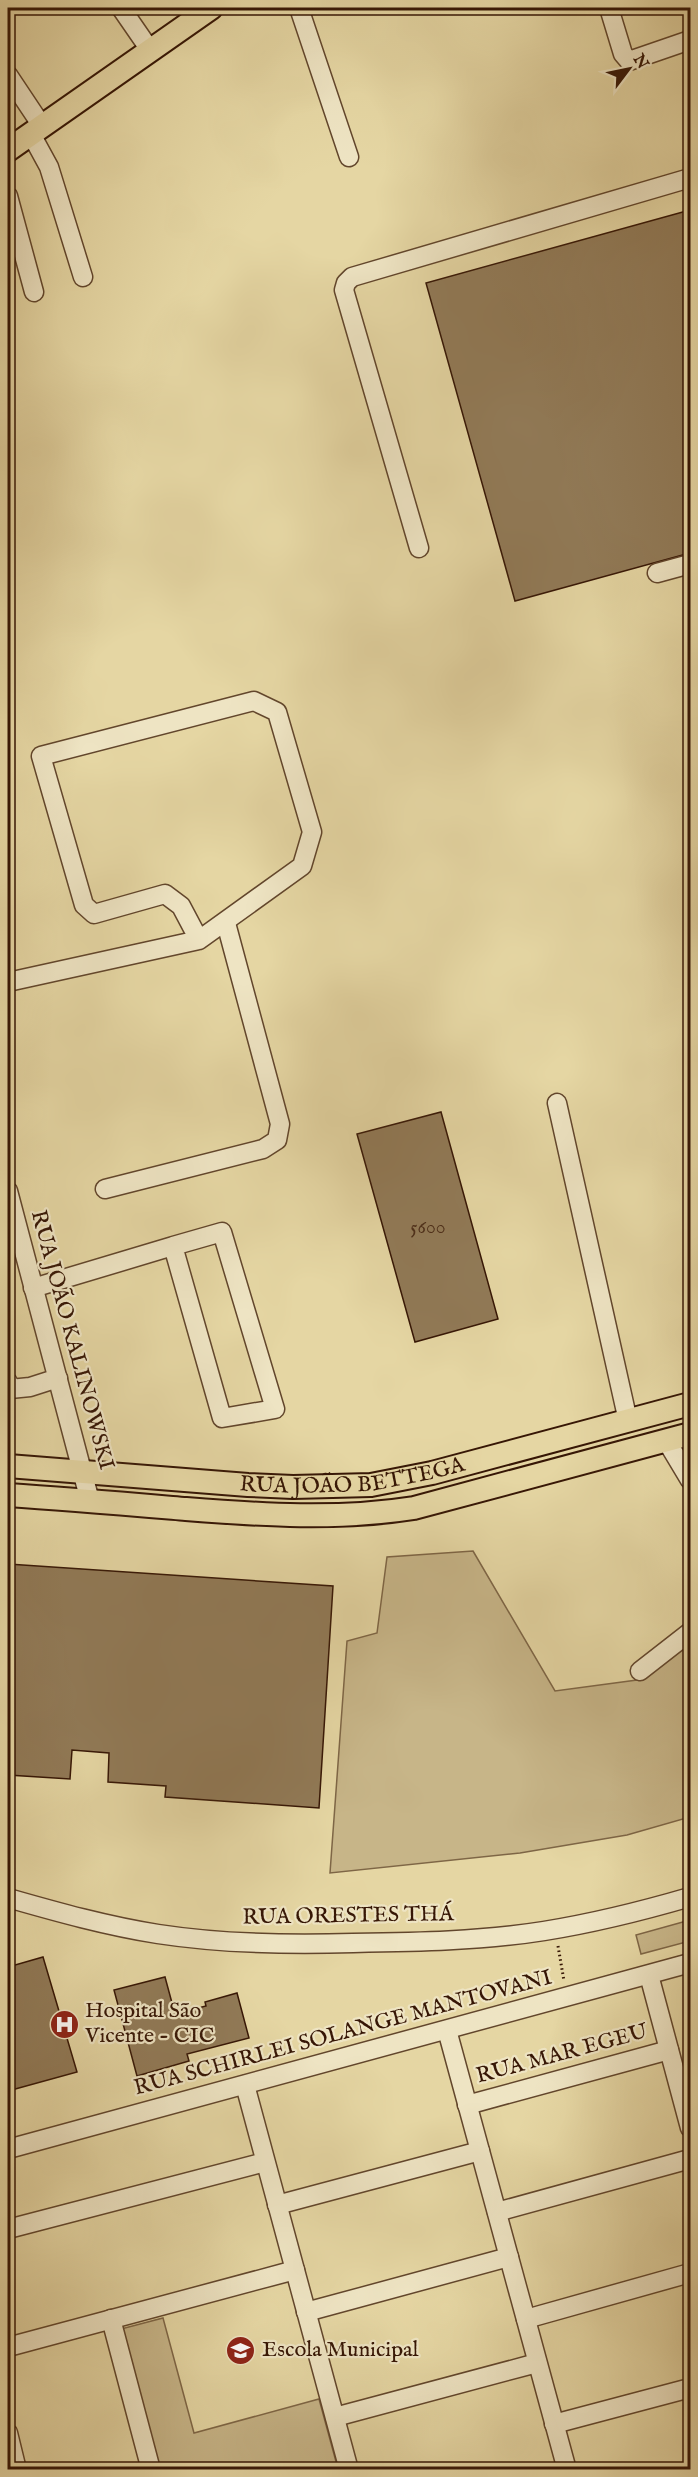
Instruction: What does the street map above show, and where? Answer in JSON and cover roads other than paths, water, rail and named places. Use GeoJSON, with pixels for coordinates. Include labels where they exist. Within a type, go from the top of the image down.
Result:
{"type":"FeatureCollection","features":[{"type":"Feature","properties":{"kind":"main road"},"geometry":{"type":"LineString","coordinates":[[8,150],[211,8]]}},
{"type":"Feature","properties":{"kind":"main road","name":"RUA JOÃO BETTEGA"},"geometry":{"type":"LineString","coordinates":[[8,1466],[259,1486],[371,1485],[432,1473],[690,1404]]}},
{"type":"Feature","properties":{"kind":"main road","name":"RUA JOÃO BETTEGA"},"geometry":{"type":"LineString","coordinates":[[8,1495],[284,1515],[382,1513],[414,1508],[690,1434]]}},
{"type":"Feature","properties":{"kind":"street"},"geometry":{"type":"LineString","coordinates":[[121,8],[150,50]]}},
{"type":"Feature","properties":{"kind":"street"},"geometry":{"type":"LineString","coordinates":[[299,8],[349,157]]}},
{"type":"Feature","properties":{"kind":"street"},"geometry":{"type":"LineString","coordinates":[[609,8],[623,54],[629,61],[690,40]]}},
{"type":"Feature","properties":{"kind":"street"},"geometry":{"type":"LineString","coordinates":[[8,75],[37,130],[83,277]]}},
{"type":"Feature","properties":{"kind":"street"},"geometry":{"type":"LineString","coordinates":[[419,548],[344,290],[346,283],[352,277],[690,178]]}},
{"type":"Feature","properties":{"kind":"street"},"geometry":{"type":"LineString","coordinates":[[8,196],[34,292]]}},
{"type":"Feature","properties":{"kind":"street"},"geometry":{"type":"LineString","coordinates":[[657,573],[690,564]]}},
{"type":"Feature","properties":{"kind":"street"},"geometry":{"type":"LineString","coordinates":[[8,982],[199,940],[226,923],[303,866],[312,832],[277,712],[254,701],[41,756],[84,905],[94,914],[165,894],[181,906],[199,940]]}},
{"type":"Feature","properties":{"kind":"street"},"geometry":{"type":"LineString","coordinates":[[105,1189],[263,1149],[277,1140],[280,1124],[226,923]]}},
{"type":"Feature","properties":{"kind":"street"},"geometry":{"type":"LineString","coordinates":[[557,1102],[628,1421]]}},
{"type":"Feature","properties":{"kind":"street","name":"RUA JOÃO KALINOWSKI"},"geometry":{"type":"LineString","coordinates":[[8,1191],[90,1501]]}},
{"type":"Feature","properties":{"kind":"street"},"geometry":{"type":"LineString","coordinates":[[33,1288],[173,1246],[222,1232],[275,1409],[222,1418],[173,1246]]}},
{"type":"Feature","properties":{"kind":"street"},"geometry":{"type":"LineString","coordinates":[[8,1387],[30,1387],[57,1378]]}},
{"type":"Feature","properties":{"kind":"street"},"geometry":{"type":"LineString","coordinates":[[666,1440],[690,1480]]}},
{"type":"Feature","properties":{"kind":"street"},"geometry":{"type":"LineString","coordinates":[[640,1671],[690,1632]]}},
{"type":"Feature","properties":{"kind":"street","name":"RUA ORESTES THÁ"},"geometry":{"type":"LineString","coordinates":[[8,1898],[116,1927],[160,1934],[254,1944],[309,1944],[476,1938],[542,1931],[623,1916],[690,1898]]}},
{"type":"Feature","properties":{"kind":"street","name":"RUA SCHIRLEI SOLANGE MANTOVANI"},"geometry":{"type":"LineString","coordinates":[[8,2149],[690,1963]]}},
{"type":"Feature","properties":{"kind":"street"},"geometry":{"type":"LineString","coordinates":[[648,1975],[669,2050],[686,2095],[690,2128]]}},
{"type":"Feature","properties":{"kind":"street"},"geometry":{"type":"LineString","coordinates":[[447,2030],[567,2469]]}},
{"type":"Feature","properties":{"kind":"street","name":"RUA MAR EGEU"},"geometry":{"type":"LineString","coordinates":[[467,2105],[669,2050]]}},
{"type":"Feature","properties":{"kind":"street"},"geometry":{"type":"LineString","coordinates":[[245,2085],[349,2469]]}},
{"type":"Feature","properties":{"kind":"street"},"geometry":{"type":"LineString","coordinates":[[277,2205],[480,2151]]}},
{"type":"Feature","properties":{"kind":"street"},"geometry":{"type":"LineString","coordinates":[[496,2212],[690,2159]]}},
{"type":"Feature","properties":{"kind":"street"},"geometry":{"type":"LineString","coordinates":[[8,2229],[265,2162]]}},
{"type":"Feature","properties":{"kind":"street"},"geometry":{"type":"LineString","coordinates":[[306,2312],[509,2257]]}},
{"type":"Feature","properties":{"kind":"street"},"geometry":{"type":"LineString","coordinates":[[8,2347],[295,2270]]}},
{"type":"Feature","properties":{"kind":"street"},"geometry":{"type":"LineString","coordinates":[[526,2319],[690,2273]]}},
{"type":"Feature","properties":{"kind":"street"},"geometry":{"type":"LineString","coordinates":[[111,2319],[151,2469]]}},
{"type":"Feature","properties":{"kind":"street"},"geometry":{"type":"LineString","coordinates":[[335,2417],[537,2363]]}},
{"type":"Feature","properties":{"kind":"street"},"geometry":{"type":"LineString","coordinates":[[554,2424],[690,2388]]}},
{"type":"Feature","properties":{"kind":"street"},"geometry":{"type":"LineString","coordinates":[[8,2433],[17,2469]]}},
{"type":"Feature","properties":{"kind":"place","name":"Hospital São Vicente - CIC"},"geometry":{"type":"Point","coordinates":[64,2024]}},
{"type":"Feature","properties":{"kind":"place","name":"Escola Municipal"},"geometry":{"type":"Point","coordinates":[241,2350]}}]}
